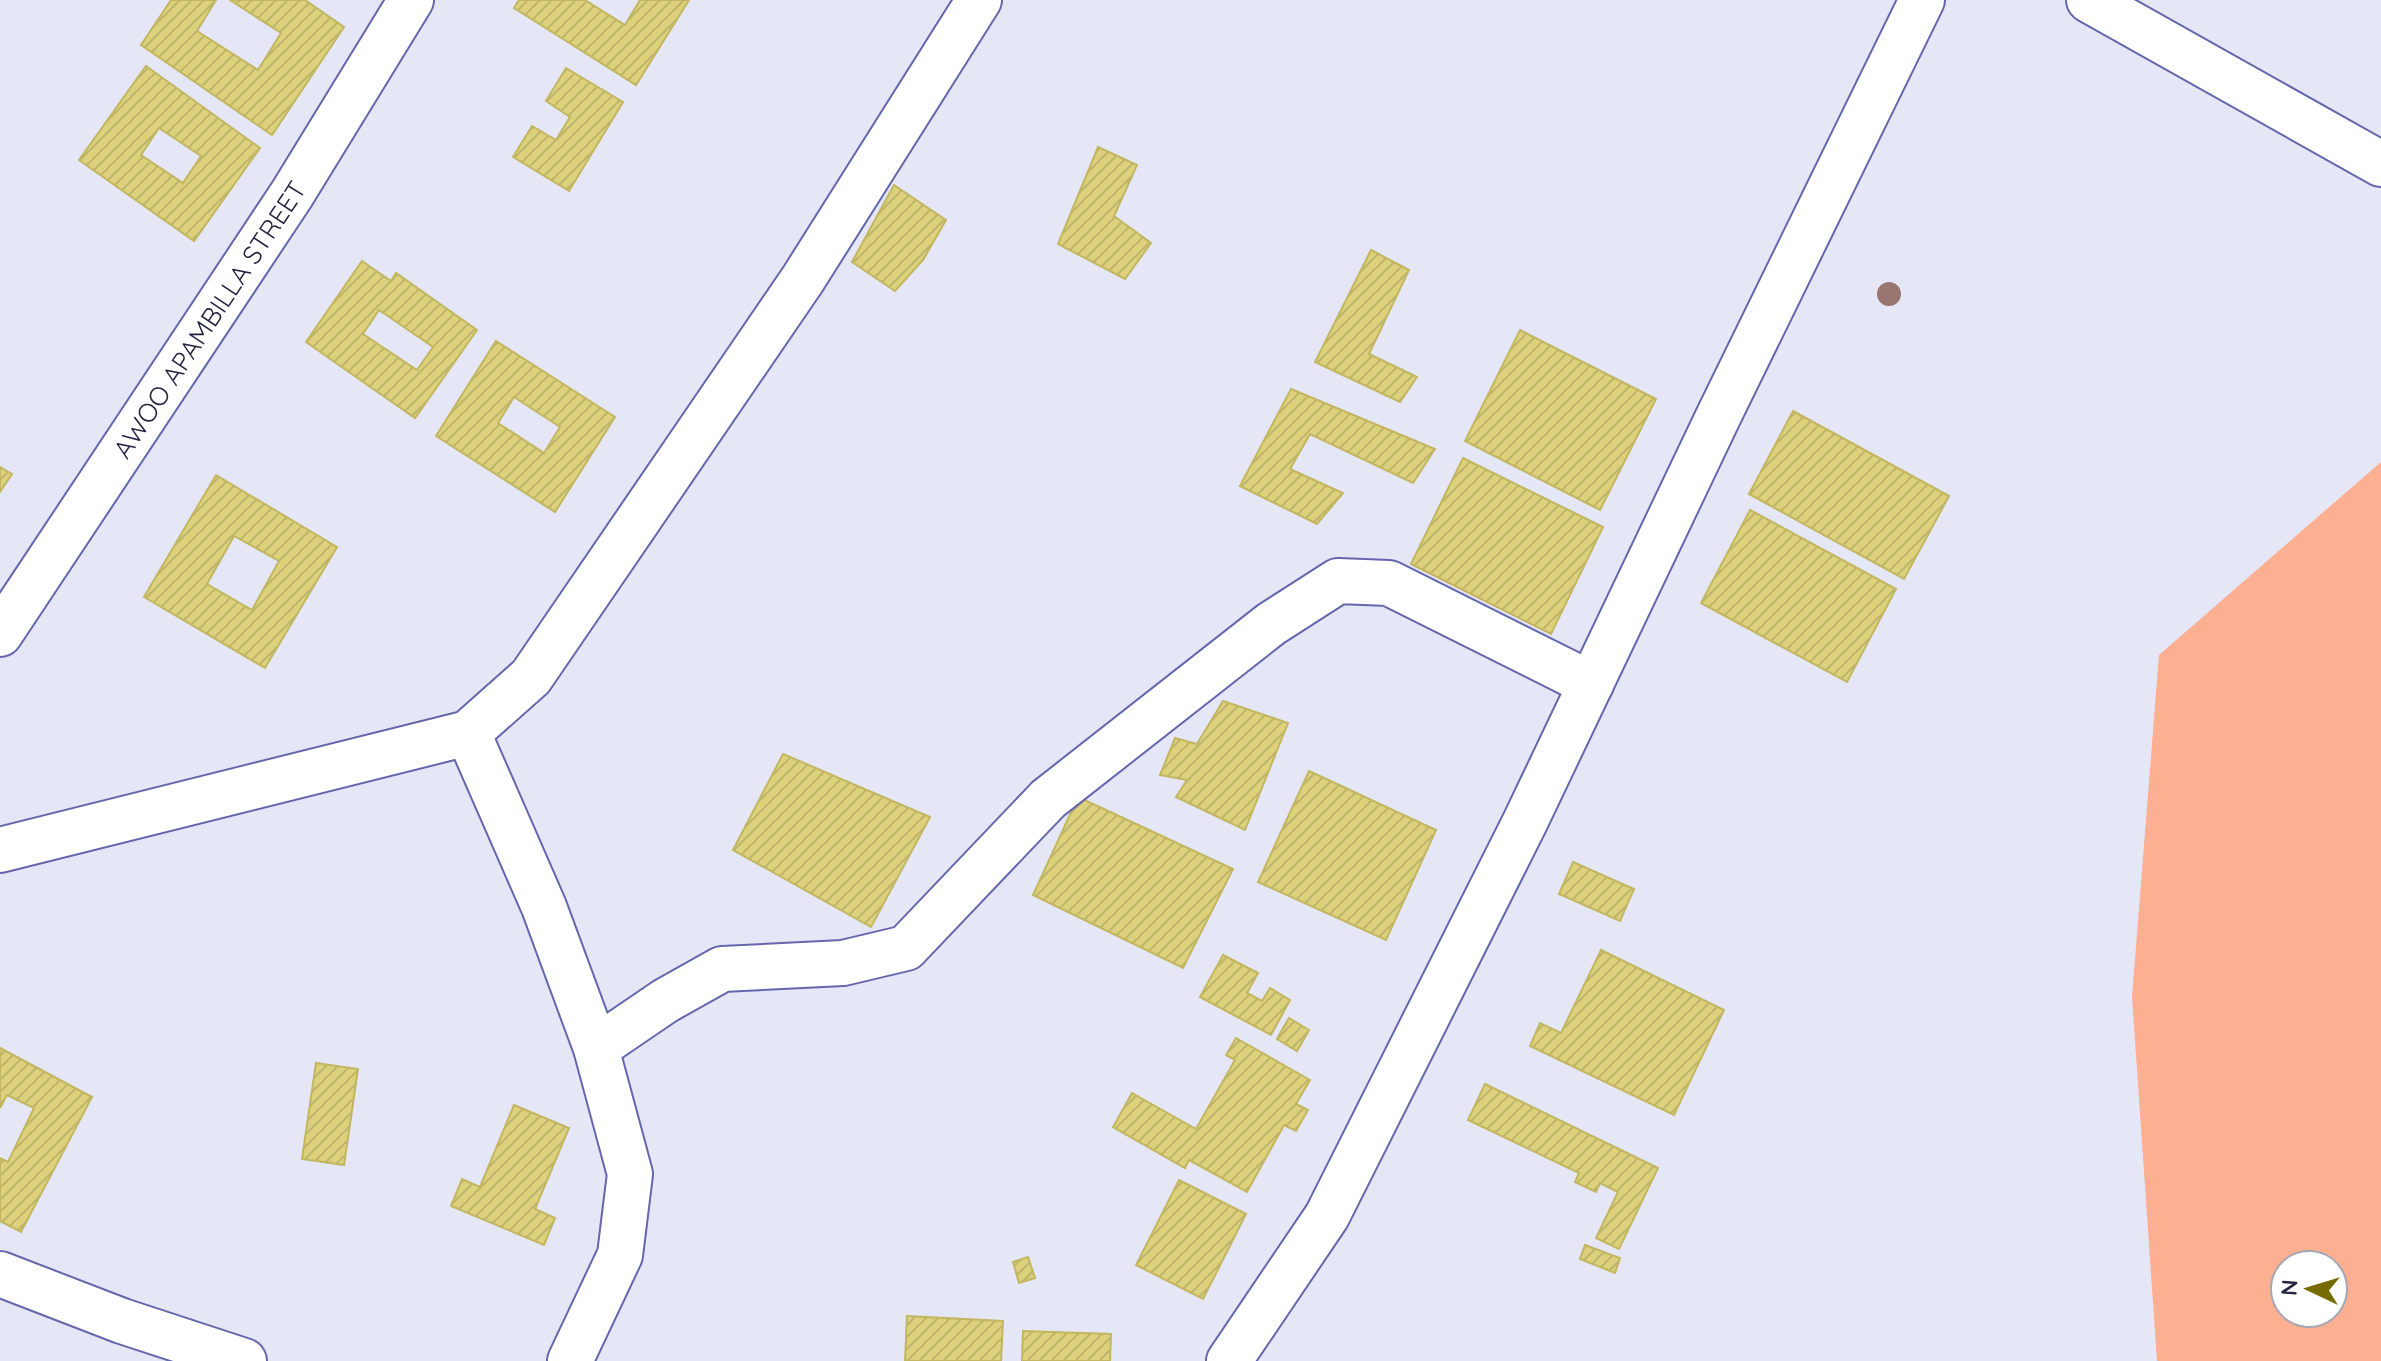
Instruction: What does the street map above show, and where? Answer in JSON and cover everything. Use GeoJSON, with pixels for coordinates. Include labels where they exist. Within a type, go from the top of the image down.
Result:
{"type":"FeatureCollection","features":[{"type":"Feature","properties":{"kind":"street","name":"AWOO APAMBILLA STREET"},"geometry":{"type":"LineString","coordinates":[[0,634],[292,194],[411,0]]}},
{"type":"Feature","properties":{"kind":"street"},"geometry":{"type":"LineString","coordinates":[[0,850],[468,733],[531,677],[803,279],[979,0]]}},
{"type":"Feature","properties":{"kind":"street"},"geometry":{"type":"LineString","coordinates":[[1229,1361],[1327,1216],[1525,822],[1922,0]]}},
{"type":"Feature","properties":{"kind":"street"},"geometry":{"type":"LineString","coordinates":[[2089,0],[2381,164]]}},
{"type":"Feature","properties":{"kind":"street"},"geometry":{"type":"LineString","coordinates":[[596,1048],[665,1001],[722,969],[843,963],[906,948],[1048,799],[1271,624],[1338,581],[1389,583],[1591,684]]}},
{"type":"Feature","properties":{"kind":"street"},"geometry":{"type":"LineString","coordinates":[[468,733],[544,907],[596,1048],[630,1174],[620,1255],[570,1361]]}},
{"type":"Feature","properties":{"kind":"street"},"geometry":{"type":"LineString","coordinates":[[0,1274],[122,1321],[244,1361]]}},
{"type":"Feature","properties":{"kind":"shaded area"},"geometry":{"type":"Polygon","coordinates":[[[2381,462],[2381,1361],[2157,1361],[2132,997],[2159,655],[2381,462]]]}},
{"type":"Feature","properties":{"kind":"building"},"geometry":{"type":"Polygon","coordinates":[[[171,0],[216,0],[197,31],[258,70],[281,33],[230,0],[305,0],[344,27],[272,135],[141,45],[171,0]]]}},
{"type":"Feature","properties":{"kind":"building"},"geometry":{"type":"Polygon","coordinates":[[[519,0],[585,0],[625,25],[640,0],[689,0],[636,85],[514,8],[519,0]]]}},
{"type":"Feature","properties":{"kind":"building"},"geometry":{"type":"Polygon","coordinates":[[[146,66],[260,148],[194,241],[79,160],[146,66]],[[159,128],[141,155],[183,183],[201,156],[159,128]]]}},
{"type":"Feature","properties":{"kind":"building"},"geometry":{"type":"Polygon","coordinates":[[[566,68],[623,102],[569,191],[513,157],[532,126],[556,140],[570,117],[546,101],[566,68]]]}},
{"type":"Feature","properties":{"kind":"building"},"geometry":{"type":"Polygon","coordinates":[[[1098,147],[1137,165],[1114,216],[1151,243],[1125,279],[1058,244],[1098,147]]]}},
{"type":"Feature","properties":{"kind":"building"},"geometry":{"type":"Polygon","coordinates":[[[894,185],[946,220],[923,260],[895,291],[852,262],[894,185]]]}},
{"type":"Feature","properties":{"kind":"building"},"geometry":{"type":"Polygon","coordinates":[[[1371,250],[1409,270],[1369,354],[1417,377],[1400,402],[1315,362],[1371,250]]]}},
{"type":"Feature","properties":{"kind":"building"},"geometry":{"type":"Polygon","coordinates":[[[362,261],[391,281],[396,273],[477,330],[415,418],[306,342],[362,261]],[[379,310],[363,334],[417,370],[433,347],[379,310]]]}},
{"type":"Feature","properties":{"kind":"building"},"geometry":{"type":"Polygon","coordinates":[[[1520,330],[1656,399],[1600,510],[1465,441],[1520,330]]]}},
{"type":"Feature","properties":{"kind":"building"},"geometry":{"type":"Polygon","coordinates":[[[496,341],[615,417],[555,512],[436,436],[496,341]],[[514,397],[498,423],[544,453],[560,427],[514,397]]]}},
{"type":"Feature","properties":{"kind":"building"},"geometry":{"type":"Polygon","coordinates":[[[1291,389],[1435,449],[1413,483],[1310,434],[1290,469],[1343,493],[1317,524],[1240,486],[1291,389]]]}},
{"type":"Feature","properties":{"kind":"building"},"geometry":{"type":"Polygon","coordinates":[[[1793,411],[1949,496],[1904,579],[1749,494],[1793,411]]]}},
{"type":"Feature","properties":{"kind":"building"},"geometry":{"type":"Polygon","coordinates":[[[1463,458],[1603,527],[1551,634],[1411,564],[1463,458]]]}},
{"type":"Feature","properties":{"kind":"building"},"geometry":{"type":"Polygon","coordinates":[[[0,467],[12,474],[0,492],[0,467]]]}},
{"type":"Feature","properties":{"kind":"building"},"geometry":{"type":"Polygon","coordinates":[[[216,475],[337,547],[265,668],[144,597],[216,475]],[[234,536],[207,584],[252,610],[279,561],[234,536]]]}},
{"type":"Feature","properties":{"kind":"building"},"geometry":{"type":"Polygon","coordinates":[[[1750,510],[1896,589],[1847,682],[1701,603],[1750,510]]]}},
{"type":"Feature","properties":{"kind":"building"},"geometry":{"type":"Polygon","coordinates":[[[1223,701],[1288,723],[1245,830],[1176,797],[1187,780],[1160,775],[1175,738],[1197,744],[1223,701]]]}},
{"type":"Feature","properties":{"kind":"building"},"geometry":{"type":"Polygon","coordinates":[[[783,754],[930,817],[871,927],[733,850],[783,754]]]}},
{"type":"Feature","properties":{"kind":"building"},"geometry":{"type":"Polygon","coordinates":[[[1309,771],[1436,830],[1386,940],[1258,882],[1309,771]]]}},
{"type":"Feature","properties":{"kind":"building"},"geometry":{"type":"Polygon","coordinates":[[[1078,797],[1233,869],[1183,968],[1033,895],[1078,797]]]}},
{"type":"Feature","properties":{"kind":"building"},"geometry":{"type":"Polygon","coordinates":[[[1573,862],[1634,889],[1620,921],[1559,894],[1573,862]]]}},
{"type":"Feature","properties":{"kind":"building"},"geometry":{"type":"Polygon","coordinates":[[[1601,950],[1724,1010],[1674,1115],[1530,1046],[1540,1023],[1561,1033],[1601,950]]]}},
{"type":"Feature","properties":{"kind":"building"},"geometry":{"type":"Polygon","coordinates":[[[1223,955],[1258,973],[1247,993],[1262,1001],[1270,988],[1290,1000],[1271,1035],[1200,997],[1223,955]]]}},
{"type":"Feature","properties":{"kind":"building"},"geometry":{"type":"Polygon","coordinates":[[[1289,1018],[1309,1030],[1297,1051],[1277,1039],[1289,1018]]]}},
{"type":"Feature","properties":{"kind":"building"},"geometry":{"type":"Polygon","coordinates":[[[1236,1038],[1310,1080],[1296,1104],[1308,1110],[1296,1131],[1284,1125],[1247,1192],[1189,1160],[1185,1168],[1113,1127],[1132,1093],[1196,1129],[1235,1060],[1226,1055],[1236,1038]]]}},
{"type":"Feature","properties":{"kind":"building"},"geometry":{"type":"Polygon","coordinates":[[[0,1048],[92,1097],[21,1232],[0,1221],[0,1158],[8,1162],[34,1108],[7,1095],[0,1108],[0,1048]]]}},
{"type":"Feature","properties":{"kind":"building"},"geometry":{"type":"Polygon","coordinates":[[[316,1063],[358,1069],[344,1165],[302,1159],[316,1063]]]}},
{"type":"Feature","properties":{"kind":"building"},"geometry":{"type":"Polygon","coordinates":[[[1485,1084],[1658,1168],[1619,1249],[1596,1238],[1618,1192],[1600,1183],[1596,1192],[1575,1182],[1579,1173],[1468,1120],[1485,1084]]]}},
{"type":"Feature","properties":{"kind":"building"},"geometry":{"type":"Polygon","coordinates":[[[514,1105],[569,1128],[535,1209],[555,1218],[544,1245],[451,1206],[462,1179],[480,1187],[514,1105]]]}},
{"type":"Feature","properties":{"kind":"building"},"geometry":{"type":"Polygon","coordinates":[[[1179,1180],[1246,1214],[1203,1299],[1136,1265],[1179,1180]]]}},
{"type":"Feature","properties":{"kind":"building"},"geometry":{"type":"Polygon","coordinates":[[[1585,1245],[1620,1258],[1615,1273],[1580,1259],[1585,1245]]]}},
{"type":"Feature","properties":{"kind":"building"},"geometry":{"type":"Polygon","coordinates":[[[1028,1257],[1035,1278],[1019,1283],[1013,1262],[1028,1257]]]}},
{"type":"Feature","properties":{"kind":"building"},"geometry":{"type":"Polygon","coordinates":[[[907,1316],[1003,1321],[1001,1361],[905,1361],[907,1316]]]}},
{"type":"Feature","properties":{"kind":"building"},"geometry":{"type":"Polygon","coordinates":[[[1023,1331],[1111,1334],[1110,1361],[1022,1361],[1023,1331]]]}}]}
